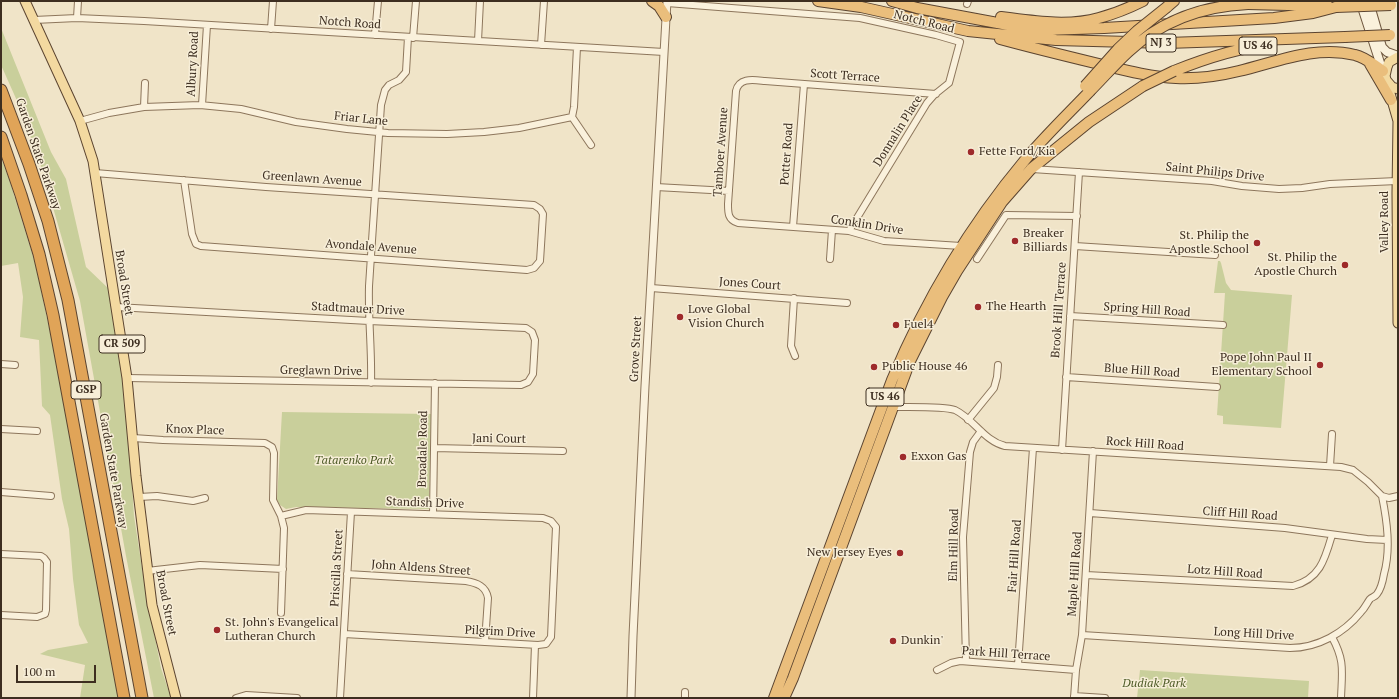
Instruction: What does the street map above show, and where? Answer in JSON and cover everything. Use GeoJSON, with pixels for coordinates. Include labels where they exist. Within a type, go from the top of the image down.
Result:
{"type":"FeatureCollection","features":[{"type":"Feature","properties":{"kind":"highway"},"geometry":{"type":"LineString","coordinates":[[652,1],[659,6],[666,17]]}},
{"type":"Feature","properties":{"kind":"highway","name":"NJ 3"},"geometry":{"type":"LineString","coordinates":[[818,1],[861,7],[977,32],[1056,40],[1127,43],[1345,37]]}},
{"type":"Feature","properties":{"kind":"highway","name":"NJ 3"},"geometry":{"type":"LineString","coordinates":[[892,1],[917,8],[1019,27],[1044,30],[1274,18],[1313,13],[1336,7]]}},
{"type":"Feature","properties":{"kind":"highway"},"geometry":{"type":"LineString","coordinates":[[973,18],[986,16],[1042,22],[1071,22],[1099,18],[1143,1]]}},
{"type":"Feature","properties":{"kind":"highway"},"geometry":{"type":"LineString","coordinates":[[1314,1],[1336,7]]}},
{"type":"Feature","properties":{"kind":"highway"},"geometry":{"type":"LineString","coordinates":[[1088,89],[1118,49],[1132,35],[1170,4]]}},
{"type":"Feature","properties":{"kind":"highway","name":"US 46"},"geometry":{"type":"LineString","coordinates":[[774,698],[892,380],[908,343],[928,302],[961,246],[982,214],[1024,160],[1088,89],[1128,52],[1157,30],[1179,19],[1201,11],[1224,6],[1248,4],[1336,7],[1395,5]]}},
{"type":"Feature","properties":{"kind":"highway"},"geometry":{"type":"LineString","coordinates":[[977,32],[1028,47],[1129,71],[1175,78],[1198,79],[1239,71],[1295,55],[1340,52],[1366,59],[1385,76]]}},
{"type":"Feature","properties":{"kind":"highway","name":"US 46"},"geometry":{"type":"LineString","coordinates":[[784,698],[793,678],[910,361],[945,290],[973,245],[1002,202],[1031,169],[1089,122],[1143,86],[1204,59],[1258,46],[1345,37],[1394,34]]}},
{"type":"Feature","properties":{"kind":"highway"},"geometry":{"type":"LineString","coordinates":[[1366,59],[1391,100]]}},
{"type":"Feature","properties":{"kind":"highway","name":"Garden State Parkway"},"geometry":{"type":"LineString","coordinates":[[1,90],[36,185],[54,241],[68,300],[142,698]]}},
{"type":"Feature","properties":{"kind":"highway","name":"GSP"},"geometry":{"type":"LineString","coordinates":[[1,137],[39,254],[53,314],[124,698]]}},
{"type":"Feature","properties":{"kind":"highway"},"geometry":{"type":"LineString","coordinates":[[790,698],[793,678]]}},
{"type":"Feature","properties":{"kind":"main road","name":"Broad Street"},"geometry":{"type":"LineString","coordinates":[[25,1],[80,121],[87,140],[95,174],[127,378],[138,497],[147,571],[157,626],[176,698]]}},
{"type":"Feature","properties":{"kind":"main road","name":"Valley Road"},"geometry":{"type":"LineString","coordinates":[[1360,1],[1398,121],[1398,323]]}},
{"type":"Feature","properties":{"kind":"main road"},"geometry":{"type":"LineString","coordinates":[[1368,1],[1382,47],[1387,52],[1398,56]]}},
{"type":"Feature","properties":{"kind":"main road"},"geometry":{"type":"LineString","coordinates":[[1398,56],[1389,62],[1386,67],[1385,76],[1392,87],[1398,89]]}},
{"type":"Feature","properties":{"kind":"street"},"geometry":{"type":"LineString","coordinates":[[77,18],[78,1]]}},
{"type":"Feature","properties":{"kind":"street"},"geometry":{"type":"LineString","coordinates":[[271,29],[273,1]]}},
{"type":"Feature","properties":{"kind":"street"},"geometry":{"type":"LineString","coordinates":[[375,35],[378,1]]}},
{"type":"Feature","properties":{"kind":"street"},"geometry":{"type":"LineString","coordinates":[[371,382],[372,351],[369,321],[369,286],[381,105],[384,93],[389,85],[399,80],[406,72],[416,1]]}},
{"type":"Feature","properties":{"kind":"street"},"geometry":{"type":"LineString","coordinates":[[478,41],[480,1]]}},
{"type":"Feature","properties":{"kind":"street"},"geometry":{"type":"LineString","coordinates":[[541,45],[544,1]]}},
{"type":"Feature","properties":{"kind":"street","name":"Notch Road"},"geometry":{"type":"LineString","coordinates":[[667,2],[860,18],[936,35],[960,42]]}},
{"type":"Feature","properties":{"kind":"street","name":"Grove Street"},"geometry":{"type":"LineString","coordinates":[[632,698],[640,496],[667,2]]}},
{"type":"Feature","properties":{"kind":"street","name":"Notch Road"},"geometry":{"type":"LineString","coordinates":[[34,20],[77,18],[144,21],[664,52]]}},
{"type":"Feature","properties":{"kind":"street","name":"Albury Road"},"geometry":{"type":"LineString","coordinates":[[202,105],[206,25]]}},
{"type":"Feature","properties":{"kind":"street","name":"Donnalin Place"},"geometry":{"type":"LineString","coordinates":[[848,231],[926,103],[947,86],[951,79],[960,42]]}},
{"type":"Feature","properties":{"kind":"street"},"geometry":{"type":"LineString","coordinates":[[577,47],[574,107],[572,117],[591,145]]}},
{"type":"Feature","properties":{"kind":"street","name":"Tamboer Avenue"},"geometry":{"type":"LineString","coordinates":[[747,224],[735,222],[729,216],[729,191],[737,88],[739,84],[745,80],[753,80]]}},
{"type":"Feature","properties":{"kind":"street","name":"Scott Terrace"},"geometry":{"type":"LineString","coordinates":[[753,80],[936,94]]}},
{"type":"Feature","properties":{"kind":"street"},"geometry":{"type":"LineString","coordinates":[[144,107],[145,83]]}},
{"type":"Feature","properties":{"kind":"street","name":"Potter Road"},"geometry":{"type":"LineString","coordinates":[[793,227],[804,84]]}},
{"type":"Feature","properties":{"kind":"street","name":"Friar Lane"},"geometry":{"type":"LineString","coordinates":[[80,121],[109,113],[144,107],[202,105],[241,109],[296,122],[380,132],[429,134],[484,132],[519,128],[572,117]]}},
{"type":"Feature","properties":{"kind":"street","name":"Saint Philips Drive"},"geometry":{"type":"LineString","coordinates":[[1031,169],[1212,181],[1242,186],[1279,189],[1302,188],[1330,184],[1397,181]]}},
{"type":"Feature","properties":{"kind":"street","name":"Brook Hill Terrace"},"geometry":{"type":"LineString","coordinates":[[1062,450],[1079,172]]}},
{"type":"Feature","properties":{"kind":"street","name":"Greenlawn Avenue"},"geometry":{"type":"LineString","coordinates":[[95,174],[528,204]]}},
{"type":"Feature","properties":{"kind":"street","name":"Avondale Avenue"},"geometry":{"type":"LineString","coordinates":[[184,180],[193,241],[198,246],[205,247],[531,269],[537,266],[540,261],[543,214],[538,206],[528,204]]}},
{"type":"Feature","properties":{"kind":"street"},"geometry":{"type":"LineString","coordinates":[[656,187],[729,191]]}},
{"type":"Feature","properties":{"kind":"street"},"geometry":{"type":"LineString","coordinates":[[977,260],[1006,215],[1077,216]]}},
{"type":"Feature","properties":{"kind":"street","name":"Conklin Drive"},"geometry":{"type":"LineString","coordinates":[[747,224],[848,231],[884,241],[961,246]]}},
{"type":"Feature","properties":{"kind":"street"},"geometry":{"type":"LineString","coordinates":[[830,259],[832,230]]}},
{"type":"Feature","properties":{"kind":"street"},"geometry":{"type":"LineString","coordinates":[[1074,246],[1215,255]]}},
{"type":"Feature","properties":{"kind":"street","name":"Jones Court"},"geometry":{"type":"LineString","coordinates":[[651,288],[847,303]]}},
{"type":"Feature","properties":{"kind":"street"},"geometry":{"type":"LineString","coordinates":[[794,298],[791,346],[795,356]]}},
{"type":"Feature","properties":{"kind":"street","name":"Stadtmauer Drive"},"geometry":{"type":"LineString","coordinates":[[116,307],[526,328],[532,332],[535,340],[533,374],[528,382],[521,385],[514,385]]}},
{"type":"Feature","properties":{"kind":"street","name":"Spring Hill Road"},"geometry":{"type":"LineString","coordinates":[[1070,316],[1223,325]]}},
{"type":"Feature","properties":{"kind":"street"},"geometry":{"type":"LineString","coordinates":[[1,364],[15,365]]}},
{"type":"Feature","properties":{"kind":"street"},"geometry":{"type":"LineString","coordinates":[[968,420],[994,388],[998,365]]}},
{"type":"Feature","properties":{"kind":"street","name":"Blue Hill Road"},"geometry":{"type":"LineString","coordinates":[[1066,377],[1217,387]]}},
{"type":"Feature","properties":{"kind":"street","name":"Greglawn Drive"},"geometry":{"type":"LineString","coordinates":[[127,378],[514,385]]}},
{"type":"Feature","properties":{"kind":"street","name":"Broadale Road"},"geometry":{"type":"LineString","coordinates":[[433,514],[436,383]]}},
{"type":"Feature","properties":{"kind":"street","name":"Rock Hill Road"},"geometry":{"type":"LineString","coordinates":[[893,407],[954,410],[994,442],[1015,448],[1330,466],[1353,470],[1382,496]]}},
{"type":"Feature","properties":{"kind":"street"},"geometry":{"type":"LineString","coordinates":[[1,429],[36,431]]}},
{"type":"Feature","properties":{"kind":"street","name":"Elm Hill Road"},"geometry":{"type":"LineString","coordinates":[[966,661],[963,520],[970,452],[981,431]]}},
{"type":"Feature","properties":{"kind":"street"},"geometry":{"type":"LineString","coordinates":[[1330,466],[1332,434]]}},
{"type":"Feature","properties":{"kind":"street","name":"Knox Place"},"geometry":{"type":"LineString","coordinates":[[133,438],[269,444],[273,450],[273,500],[281,516]]}},
{"type":"Feature","properties":{"kind":"street","name":"Jani Court"},"geometry":{"type":"LineString","coordinates":[[434,448],[563,451]]}},
{"type":"Feature","properties":{"kind":"street","name":"Fair Hill Road"},"geometry":{"type":"LineString","coordinates":[[1018,665],[1033,448]]}},
{"type":"Feature","properties":{"kind":"street","name":"Maple Hill Road"},"geometry":{"type":"LineString","coordinates":[[1074,697],[1076,670],[1082,635],[1093,452]]}},
{"type":"Feature","properties":{"kind":"street"},"geometry":{"type":"LineString","coordinates":[[1,492],[51,496]]}},
{"type":"Feature","properties":{"kind":"street"},"geometry":{"type":"LineString","coordinates":[[138,497],[157,496],[193,501],[205,498]]}},
{"type":"Feature","properties":{"kind":"street"},"geometry":{"type":"LineString","coordinates":[[1382,496],[1389,498],[1398,496]]}},
{"type":"Feature","properties":{"kind":"street","name":"Long Hill Drive"},"geometry":{"type":"LineString","coordinates":[[1082,635],[1290,648],[1312,645],[1332,637],[1348,626],[1370,599],[1377,595],[1385,574],[1387,540],[1382,496]]}},
{"type":"Feature","properties":{"kind":"street","name":"Standish Drive"},"geometry":{"type":"LineString","coordinates":[[281,516],[306,510],[543,518],[554,523],[556,527],[556,538]]}},
{"type":"Feature","properties":{"kind":"street","name":"Priscilla Street"},"geometry":{"type":"LineString","coordinates":[[340,698],[351,512]]}},
{"type":"Feature","properties":{"kind":"street","name":"Cliff Hill Road"},"geometry":{"type":"LineString","coordinates":[[1090,513],[1285,528],[1332,535],[1387,540]]}},
{"type":"Feature","properties":{"kind":"street"},"geometry":{"type":"LineString","coordinates":[[280,613],[284,528],[281,516]]}},
{"type":"Feature","properties":{"kind":"street","name":"Lotz Hill Road"},"geometry":{"type":"LineString","coordinates":[[1086,575],[1293,586],[1306,581],[1320,569],[1326,556],[1332,535]]}},
{"type":"Feature","properties":{"kind":"street","name":"Pilgrim Drive"},"geometry":{"type":"LineString","coordinates":[[344,634],[535,645],[546,644],[551,639],[556,538]]}},
{"type":"Feature","properties":{"kind":"street"},"geometry":{"type":"LineString","coordinates":[[1,554],[41,556],[47,562],[45,614],[37,617],[1,615]]}},
{"type":"Feature","properties":{"kind":"street"},"geometry":{"type":"LineString","coordinates":[[147,571],[200,565],[282,569]]}},
{"type":"Feature","properties":{"kind":"street","name":"John Aldens Street"},"geometry":{"type":"LineString","coordinates":[[347,574],[466,581],[479,584],[487,592],[488,598],[485,642]]}},
{"type":"Feature","properties":{"kind":"street"},"geometry":{"type":"LineString","coordinates":[[1332,637],[1341,657],[1341,698]]}},
{"type":"Feature","properties":{"kind":"street"},"geometry":{"type":"LineString","coordinates":[[533,698],[535,645]]}},
{"type":"Feature","properties":{"kind":"street","name":"Park Hill Terrace"},"geometry":{"type":"LineString","coordinates":[[937,670],[955,661],[1076,670]]}},
{"type":"Feature","properties":{"kind":"street"},"geometry":{"type":"LineString","coordinates":[[236,698],[246,695],[297,698]]}},
{"type":"Feature","properties":{"kind":"street"},"geometry":{"type":"LineString","coordinates":[[1074,697],[1106,698]]}},
{"type":"Feature","properties":{"kind":"green space"},"geometry":{"type":"Polygon","coordinates":[[[1,28],[51,152],[66,179],[86,267],[109,289],[120,354],[128,419],[134,516],[145,587],[161,668],[171,698],[154,698],[126,556],[80,301],[39,159],[18,103],[1,65],[1,28]]]}},
{"type":"Feature","properties":{"kind":"green space"},"geometry":{"type":"Polygon","coordinates":[[[1,158],[35,263],[67,410],[93,563],[120,698],[80,698],[85,665],[40,654],[48,650],[88,643],[79,625],[73,579],[69,529],[62,499],[50,415],[42,406],[39,340],[20,337],[23,297],[18,263],[1,266],[1,158]]]}},
{"type":"Feature","properties":{"kind":"green space"},"geometry":{"type":"Polygon","coordinates":[[[1218,261],[1221,263],[1226,283],[1231,290],[1292,295],[1281,428],[1223,424],[1223,416],[1217,415],[1225,293],[1214,293],[1218,261]]]}},
{"type":"Feature","properties":{"kind":"green space","name":"Tatarenko Park"},"geometry":{"type":"Polygon","coordinates":[[[282,412],[431,414],[429,509],[296,507],[286,509],[280,505],[277,500],[282,412]]]}},
{"type":"Feature","properties":{"kind":"green space","name":"Dudiak Park"},"geometry":{"type":"Polygon","coordinates":[[[1140,670],[1309,681],[1308,698],[1137,698],[1140,670]]]}},
{"type":"Feature","properties":{"kind":"place","name":"Fette Ford/Kia"},"geometry":{"type":"Point","coordinates":[971,152]}},
{"type":"Feature","properties":{"kind":"place","name":"Breaker Billiards"},"geometry":{"type":"Point","coordinates":[1015,241]}},
{"type":"Feature","properties":{"kind":"place","name":"St. Philip the Apostle School"},"geometry":{"type":"Point","coordinates":[1257,243]}},
{"type":"Feature","properties":{"kind":"place","name":"St. Philip the Apostle Church"},"geometry":{"type":"Point","coordinates":[1345,265]}},
{"type":"Feature","properties":{"kind":"place","name":"The Hearth"},"geometry":{"type":"Point","coordinates":[978,307]}},
{"type":"Feature","properties":{"kind":"place","name":"Love Global Vision Church"},"geometry":{"type":"Point","coordinates":[680,317]}},
{"type":"Feature","properties":{"kind":"place","name":"Fuel4"},"geometry":{"type":"Point","coordinates":[896,325]}},
{"type":"Feature","properties":{"kind":"place","name":"Pope John Paul II Elementary School"},"geometry":{"type":"Point","coordinates":[1320,365]}},
{"type":"Feature","properties":{"kind":"place","name":"Public House 46"},"geometry":{"type":"Point","coordinates":[874,367]}},
{"type":"Feature","properties":{"kind":"place","name":"Exxon Gas"},"geometry":{"type":"Point","coordinates":[903,457]}},
{"type":"Feature","properties":{"kind":"place","name":"New Jersey Eyes"},"geometry":{"type":"Point","coordinates":[900,553]}},
{"type":"Feature","properties":{"kind":"place","name":"St. John's Evangelical Lutheran Church"},"geometry":{"type":"Point","coordinates":[217,630]}},
{"type":"Feature","properties":{"kind":"place","name":"Dunkin'"},"geometry":{"type":"Point","coordinates":[893,641]}}]}
